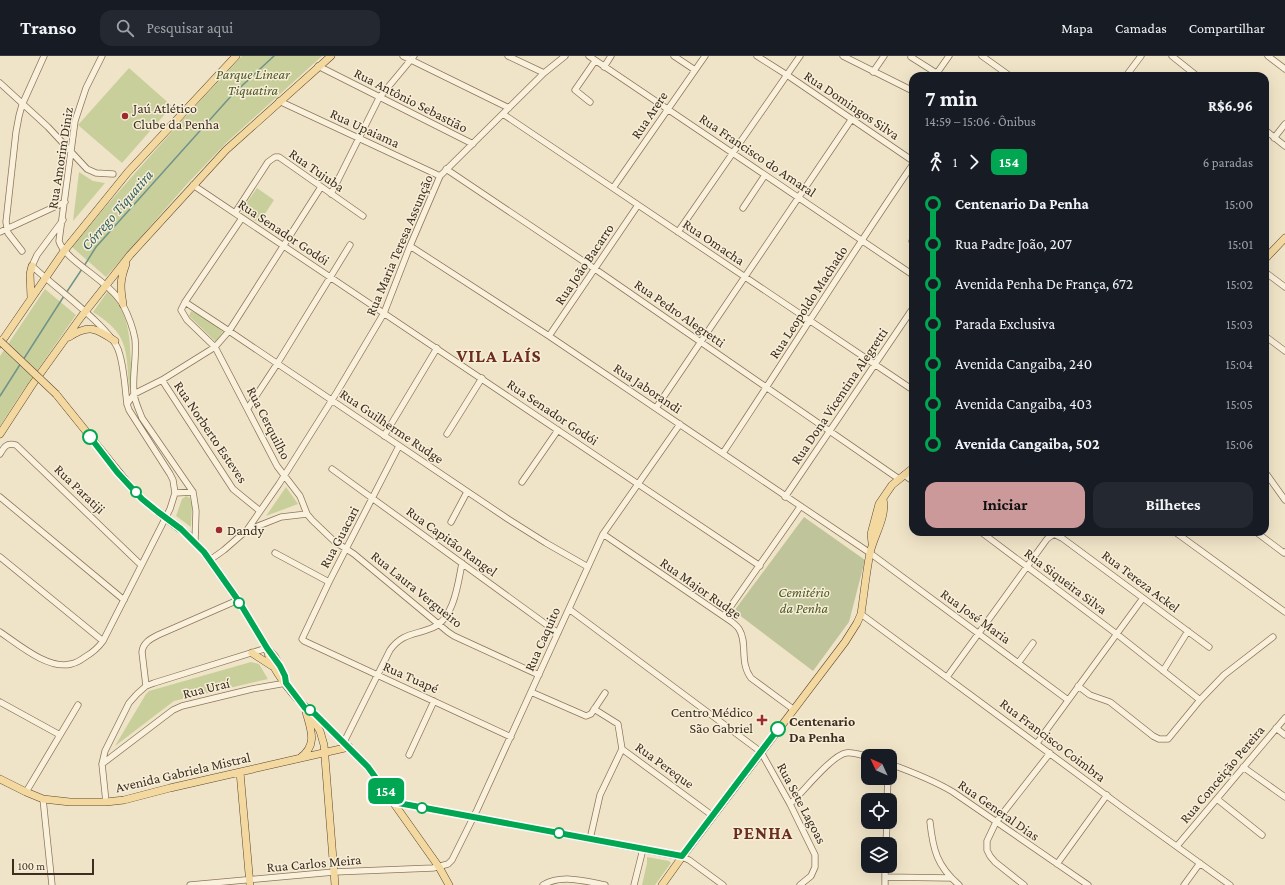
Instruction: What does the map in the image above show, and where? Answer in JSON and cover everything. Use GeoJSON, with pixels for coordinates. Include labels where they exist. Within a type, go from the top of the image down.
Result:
{"type":"FeatureCollection","features":[{"type":"Feature","properties":{"kind":"main road"},"geometry":{"type":"LineString","coordinates":[[236,56],[128,172],[67,253],[45,278],[0,343],[56,394],[117,472],[142,499],[195,541],[238,600],[267,648],[280,666],[285,676],[286,683]]}},
{"type":"Feature","properties":{"kind":"main road"},"geometry":{"type":"LineString","coordinates":[[0,434],[83,310],[104,284],[226,150],[318,66],[331,56]]}},
{"type":"Feature","properties":{"kind":"main road"},"geometry":{"type":"LineString","coordinates":[[1269,255],[1285,238]]}},
{"type":"Feature","properties":{"kind":"main road"},"geometry":{"type":"LineString","coordinates":[[123,304],[120,280],[130,255]]}},
{"type":"Feature","properties":{"kind":"main road"},"geometry":{"type":"LineString","coordinates":[[31,298],[30,274],[32,266]]}},
{"type":"Feature","properties":{"kind":"main road"},"geometry":{"type":"LineString","coordinates":[[65,339],[79,331],[95,330],[102,332],[115,341]]}},
{"type":"Feature","properties":{"kind":"main road"},"geometry":{"type":"LineString","coordinates":[[662,885],[682,856],[845,642],[857,623],[861,614],[872,543],[877,535],[884,505],[883,499],[892,485],[909,471]]}},
{"type":"Feature","properties":{"kind":"main road"},"geometry":{"type":"LineString","coordinates":[[267,648],[273,666],[314,720],[320,731],[325,753],[335,885]]}},
{"type":"Feature","properties":{"kind":"main road"},"geometry":{"type":"LineString","coordinates":[[252,653],[273,666]]}},
{"type":"Feature","properties":{"kind":"main road"},"geometry":{"type":"LineString","coordinates":[[305,708],[315,714],[347,744],[368,767],[439,867],[449,885]]}},
{"type":"Feature","properties":{"kind":"main road"},"geometry":{"type":"LineString","coordinates":[[299,759],[306,754],[311,743],[312,736],[305,708]]}},
{"type":"Feature","properties":{"kind":"main road","name":"Avenida Gabriela Mistral"},"geometry":{"type":"LineString","coordinates":[[0,779],[43,799],[70,802],[106,802],[124,800],[170,788],[325,753],[347,744]]}},
{"type":"Feature","properties":{"kind":"main road"},"geometry":{"type":"LineString","coordinates":[[240,772],[250,882]]}},
{"type":"Feature","properties":{"kind":"street"},"geometry":{"type":"LineString","coordinates":[[22,251],[11,238],[6,229],[16,132],[22,105],[44,56]]}},
{"type":"Feature","properties":{"kind":"street","name":"Rua Amorim Diniz"},"geometry":{"type":"LineString","coordinates":[[67,253],[59,240],[63,220],[75,121],[86,88],[102,56]]}},
{"type":"Feature","properties":{"kind":"street"},"geometry":{"type":"LineString","coordinates":[[403,56],[412,58],[509,108]]}},
{"type":"Feature","properties":{"kind":"street"},"geometry":{"type":"LineString","coordinates":[[508,56],[544,74]]}},
{"type":"Feature","properties":{"kind":"street","name":"Rua Maria Teresa Assunção"},"geometry":{"type":"LineString","coordinates":[[210,560],[233,543],[247,530],[284,476],[332,400],[384,313],[410,246],[440,176],[544,74],[565,56]]}},
{"type":"Feature","properties":{"kind":"street","name":"Rua Francisco do Amaral"},"geometry":{"type":"LineString","coordinates":[[589,56],[909,272]]}},
{"type":"Feature","properties":{"kind":"street"},"geometry":{"type":"LineString","coordinates":[[604,67],[611,56]]}},
{"type":"Feature","properties":{"kind":"street"},"geometry":{"type":"LineString","coordinates":[[674,56],[695,70]]}},
{"type":"Feature","properties":{"kind":"street","name":"Rua Arere"},"geometry":{"type":"LineString","coordinates":[[613,188],[705,56]]}},
{"type":"Feature","properties":{"kind":"street","name":"Rua Domingos Silva"},"geometry":{"type":"LineString","coordinates":[[756,56],[787,75],[909,160]]}},
{"type":"Feature","properties":{"kind":"street"},"geometry":{"type":"LineString","coordinates":[[678,232],[800,56]]}},
{"type":"Feature","properties":{"kind":"street"},"geometry":{"type":"LineString","coordinates":[[843,56],[909,89]]}},
{"type":"Feature","properties":{"kind":"street"},"geometry":{"type":"LineString","coordinates":[[873,72],[884,56]]}},
{"type":"Feature","properties":{"kind":"street"},"geometry":{"type":"LineString","coordinates":[[940,72],[949,56]]}},
{"type":"Feature","properties":{"kind":"street"},"geometry":{"type":"LineString","coordinates":[[982,56],[1004,72]]}},
{"type":"Feature","properties":{"kind":"street"},"geometry":{"type":"LineString","coordinates":[[1129,72],[1141,56]]}},
{"type":"Feature","properties":{"kind":"street"},"geometry":{"type":"LineString","coordinates":[[1172,56],[1192,72]]}},
{"type":"Feature","properties":{"kind":"street"},"geometry":{"type":"LineString","coordinates":[[1268,56],[1285,69]]}},
{"type":"Feature","properties":{"kind":"street"},"geometry":{"type":"LineString","coordinates":[[911,57],[936,72]]}},
{"type":"Feature","properties":{"kind":"street"},"geometry":{"type":"LineString","coordinates":[[331,194],[379,98],[412,58]]}},
{"type":"Feature","properties":{"kind":"street"},"geometry":{"type":"LineString","coordinates":[[590,102],[576,90],[595,61]]}},
{"type":"Feature","properties":{"kind":"street","name":"Rua Antônio Sebastião"},"geometry":{"type":"LineString","coordinates":[[318,66],[473,144]]}},
{"type":"Feature","properties":{"kind":"street"},"geometry":{"type":"LineString","coordinates":[[0,83],[22,105],[48,127],[71,150],[87,169],[96,173],[113,174]]}},
{"type":"Feature","properties":{"kind":"street","name":"Rua Upaiama"},"geometry":{"type":"LineString","coordinates":[[279,101],[440,176]]}},
{"type":"Feature","properties":{"kind":"street","name":"Rua Omacha"},"geometry":{"type":"LineString","coordinates":[[503,114],[909,387]]}},
{"type":"Feature","properties":{"kind":"street"},"geometry":{"type":"LineString","coordinates":[[656,408],[851,120]]}},
{"type":"Feature","properties":{"kind":"street"},"geometry":{"type":"LineString","coordinates":[[1274,138],[1285,124]]}},
{"type":"Feature","properties":{"kind":"street"},"geometry":{"type":"LineString","coordinates":[[1269,134],[1284,143]]}},
{"type":"Feature","properties":{"kind":"street","name":"Rua Tujuba"},"geometry":{"type":"LineString","coordinates":[[235,213],[268,162],[275,157],[279,157],[363,216]]}},
{"type":"Feature","properties":{"kind":"street","name":"Rua Pedro Alegretti"},"geometry":{"type":"LineString","coordinates":[[446,169],[595,269],[830,432],[901,477]]}},
{"type":"Feature","properties":{"kind":"street","name":"Rua Leopoldo Machado"},"geometry":{"type":"LineString","coordinates":[[723,452],[909,169]]}},
{"type":"Feature","properties":{"kind":"street"},"geometry":{"type":"LineString","coordinates":[[743,208],[765,174]]}},
{"type":"Feature","properties":{"kind":"street","name":"Rua Senador Godói"},"geometry":{"type":"LineString","coordinates":[[193,185],[760,566]]}},
{"type":"Feature","properties":{"kind":"street"},"geometry":{"type":"LineString","coordinates":[[127,404],[134,394],[162,380],[215,347],[230,331],[321,187]]}},
{"type":"Feature","properties":{"kind":"street"},"geometry":{"type":"LineString","coordinates":[[0,232],[65,202]]}},
{"type":"Feature","properties":{"kind":"street","name":"Rua João Bacarro"},"geometry":{"type":"LineString","coordinates":[[549,336],[638,205]]}},
{"type":"Feature","properties":{"kind":"street"},"geometry":{"type":"LineString","coordinates":[[185,302],[242,218]]}},
{"type":"Feature","properties":{"kind":"street","name":"Rua Amorim Diniz"},"geometry":{"type":"LineString","coordinates":[[32,266],[37,255],[63,220]]}},
{"type":"Feature","properties":{"kind":"street"},"geometry":{"type":"LineString","coordinates":[[248,408],[277,364],[350,245]]}},
{"type":"Feature","properties":{"kind":"street","name":"Rua Jaborandi"},"geometry":{"type":"LineString","coordinates":[[410,246],[549,336],[723,452],[800,507],[870,553]]}},
{"type":"Feature","properties":{"kind":"street"},"geometry":{"type":"LineString","coordinates":[[67,253],[104,284],[123,304],[133,330],[135,341],[134,394],[142,418],[193,492],[196,511],[195,541]]}},
{"type":"Feature","properties":{"kind":"street"},"geometry":{"type":"LineString","coordinates":[[0,632],[47,662],[61,665],[71,664],[93,652],[103,641],[166,517],[175,493],[173,480],[170,474],[132,417],[127,404],[119,352],[115,341],[83,310],[32,266]]}},
{"type":"Feature","properties":{"kind":"street"},"geometry":{"type":"LineString","coordinates":[[1269,275],[1285,287]]}},
{"type":"Feature","properties":{"kind":"street","name":"Rua Guilherme Rudge"},"geometry":{"type":"LineString","coordinates":[[185,302],[467,492],[546,543],[588,567]]}},
{"type":"Feature","properties":{"kind":"street","name":"Rua Cerquilho"},"geometry":{"type":"LineString","coordinates":[[185,302],[181,310],[182,314],[215,347],[277,466],[300,496],[307,514],[325,533],[347,549]]}},
{"type":"Feature","properties":{"kind":"street","name":"Rua Dona Vicentina Alegretti"},"geometry":{"type":"LineString","coordinates":[[786,497],[909,314]]}},
{"type":"Feature","properties":{"kind":"street"},"geometry":{"type":"LineString","coordinates":[[1269,339],[1285,351]]}},
{"type":"Feature","properties":{"kind":"street"},"geometry":{"type":"LineString","coordinates":[[384,436],[437,348]]}},
{"type":"Feature","properties":{"kind":"street"},"geometry":{"type":"LineString","coordinates":[[447,434],[482,378]]}},
{"type":"Feature","properties":{"kind":"street","name":"Rua Norberto Esteves"},"geometry":{"type":"LineString","coordinates":[[162,380],[233,489],[260,511]]}},
{"type":"Feature","properties":{"kind":"street","name":"Rua Caquito"},"geometry":{"type":"LineString","coordinates":[[439,867],[448,864],[452,860],[473,818],[603,534],[637,483],[680,424]]}},
{"type":"Feature","properties":{"kind":"street"},"geometry":{"type":"LineString","coordinates":[[522,482],[558,430]]}},
{"type":"Feature","properties":{"kind":"street","name":"Rua Paratiji"},"geometry":{"type":"LineString","coordinates":[[0,454],[7,444],[16,445],[141,565]]}},
{"type":"Feature","properties":{"kind":"street","name":"Rua Guacari"},"geometry":{"type":"LineString","coordinates":[[302,639],[329,582],[399,446]]}},
{"type":"Feature","properties":{"kind":"street","name":"Rua Capitão Rangel"},"geometry":{"type":"LineString","coordinates":[[332,469],[558,633]]}},
{"type":"Feature","properties":{"kind":"street"},"geometry":{"type":"LineString","coordinates":[[901,477],[909,480]]}},
{"type":"Feature","properties":{"kind":"street"},"geometry":{"type":"LineString","coordinates":[[1269,478],[1285,500]]}},
{"type":"Feature","properties":{"kind":"street"},"geometry":{"type":"LineString","coordinates":[[175,493],[193,492]]}},
{"type":"Feature","properties":{"kind":"street"},"geometry":{"type":"LineString","coordinates":[[451,522],[467,492]]}},
{"type":"Feature","properties":{"kind":"street"},"geometry":{"type":"LineString","coordinates":[[0,497],[124,600]]}},
{"type":"Feature","properties":{"kind":"street"},"geometry":{"type":"LineString","coordinates":[[724,616],[800,507]]}},
{"type":"Feature","properties":{"kind":"street"},"geometry":{"type":"LineString","coordinates":[[247,530],[281,517],[307,514]]}},
{"type":"Feature","properties":{"kind":"street","name":"Rua Major Rudge"},"geometry":{"type":"LineString","coordinates":[[603,534],[724,616],[739,629],[742,638],[744,664],[746,672],[750,678],[793,709]]}},
{"type":"Feature","properties":{"kind":"street","name":"Rua Siqueira Silva"},"geometry":{"type":"LineString","coordinates":[[986,536],[1118,635],[1200,700]]}},
{"type":"Feature","properties":{"kind":"street","name":"Rua Tereza Ackel"},"geometry":{"type":"LineString","coordinates":[[1027,567],[1047,539],[1051,536]]}},
{"type":"Feature","properties":{"kind":"street","name":"Rua Tereza Ackel"},"geometry":{"type":"LineString","coordinates":[[1059,536],[1209,647]]}},
{"type":"Feature","properties":{"kind":"street"},"geometry":{"type":"LineString","coordinates":[[1180,536],[1285,612]]}},
{"type":"Feature","properties":{"kind":"street"},"geometry":{"type":"LineString","coordinates":[[1261,536],[1285,554]]}},
{"type":"Feature","properties":{"kind":"street","name":"Rua Laura Vergueiro"},"geometry":{"type":"LineString","coordinates":[[347,549],[454,636],[539,675]]}},
{"type":"Feature","properties":{"kind":"street"},"geometry":{"type":"LineString","coordinates":[[275,553],[329,582]]}},
{"type":"Feature","properties":{"kind":"street","name":"Rua José Maria"},"geometry":{"type":"LineString","coordinates":[[870,553],[1068,700]]}},
{"type":"Feature","properties":{"kind":"street"},"geometry":{"type":"LineString","coordinates":[[0,557],[103,641]]}},
{"type":"Feature","properties":{"kind":"street"},"geometry":{"type":"LineString","coordinates":[[347,744],[378,675],[394,644],[402,638],[432,628],[439,624],[455,598],[462,564]]}},
{"type":"Feature","properties":{"kind":"street"},"geometry":{"type":"LineString","coordinates":[[947,677],[1027,567]]}},
{"type":"Feature","properties":{"kind":"street"},"geometry":{"type":"LineString","coordinates":[[1037,743],[1078,686],[1118,635],[1143,598]]}},
{"type":"Feature","properties":{"kind":"street"},"geometry":{"type":"LineString","coordinates":[[146,686],[142,649],[147,642],[158,635],[238,600]]}},
{"type":"Feature","properties":{"kind":"street"},"geometry":{"type":"LineString","coordinates":[[569,609],[761,752]]}},
{"type":"Feature","properties":{"kind":"street","name":"Rua Francisco Coimbra"},"geometry":{"type":"LineString","coordinates":[[861,614],[1230,885]]}},
{"type":"Feature","properties":{"kind":"street"},"geometry":{"type":"LineString","coordinates":[[1163,671],[1188,631]]}},
{"type":"Feature","properties":{"kind":"street"},"geometry":{"type":"LineString","coordinates":[[1078,686],[1090,695],[1110,702],[1153,736],[1159,739],[1168,739],[1200,700],[1230,669],[1273,637]]}},
{"type":"Feature","properties":{"kind":"street","name":"Rua Tuapé"},"geometry":{"type":"LineString","coordinates":[[302,639],[511,736]]}},
{"type":"Feature","properties":{"kind":"street"},"geometry":{"type":"LineString","coordinates":[[1018,662],[1033,643]]}},
{"type":"Feature","properties":{"kind":"street"},"geometry":{"type":"LineString","coordinates":[[106,802],[102,764],[105,751],[129,703],[137,694],[146,686],[267,648]]}},
{"type":"Feature","properties":{"kind":"street","name":"Rua Uraí"},"geometry":{"type":"LineString","coordinates":[[102,764],[173,710],[182,706],[252,689],[286,683]]}},
{"type":"Feature","properties":{"kind":"street"},"geometry":{"type":"LineString","coordinates":[[531,692],[584,716],[589,715],[605,693]]}},
{"type":"Feature","properties":{"kind":"street"},"geometry":{"type":"LineString","coordinates":[[409,755],[434,701]]}},
{"type":"Feature","properties":{"kind":"street"},"geometry":{"type":"LineString","coordinates":[[0,702],[60,735]]}},
{"type":"Feature","properties":{"kind":"street"},"geometry":{"type":"LineString","coordinates":[[26,792],[78,704]]}},
{"type":"Feature","properties":{"kind":"street"},"geometry":{"type":"LineString","coordinates":[[594,709],[618,724],[622,749]]}},
{"type":"Feature","properties":{"kind":"street","name":"Rua Conceição Pereira"},"geometry":{"type":"LineString","coordinates":[[1177,846],[1285,718]]}},
{"type":"Feature","properties":{"kind":"street"},"geometry":{"type":"LineString","coordinates":[[1276,728],[1285,735]]}},
{"type":"Feature","properties":{"kind":"street","name":"Rua Pereque"},"geometry":{"type":"LineString","coordinates":[[590,839],[600,795],[622,749],[713,816]]}},
{"type":"Feature","properties":{"kind":"street","name":"Rua Sete Lagoas"},"geometry":{"type":"LineString","coordinates":[[761,752],[790,804],[815,855],[815,867],[811,876],[800,885]]}},
{"type":"Feature","properties":{"kind":"street"},"geometry":{"type":"LineString","coordinates":[[790,804],[834,759],[846,753],[861,756]]}},
{"type":"Feature","properties":{"kind":"street"},"geometry":{"type":"LineString","coordinates":[[1024,885],[995,862],[987,850],[987,841],[996,822],[1050,753]]}},
{"type":"Feature","properties":{"kind":"street","name":"Rua General Dias"},"geometry":{"type":"LineString","coordinates":[[897,767],[935,782],[953,792],[1088,885]]}},
{"type":"Feature","properties":{"kind":"street"},"geometry":{"type":"LineString","coordinates":[[1243,767],[1285,797]]}},
{"type":"Feature","properties":{"kind":"street"},"geometry":{"type":"LineString","coordinates":[[1057,864],[1107,795]]}},
{"type":"Feature","properties":{"kind":"street"},"geometry":{"type":"LineString","coordinates":[[43,799],[52,885]]}},
{"type":"Feature","properties":{"kind":"street"},"geometry":{"type":"LineString","coordinates":[[1217,799],[1262,835]]}},
{"type":"Feature","properties":{"kind":"street"},"geometry":{"type":"LineString","coordinates":[[393,802],[682,856],[723,885]]}},
{"type":"Feature","properties":{"kind":"street"},"geometry":{"type":"LineString","coordinates":[[930,822],[935,853],[950,878],[959,885]]}},
{"type":"Feature","properties":{"kind":"street"},"geometry":{"type":"LineString","coordinates":[[634,885],[643,849]]}},
{"type":"Feature","properties":{"kind":"street"},"geometry":{"type":"LineString","coordinates":[[1184,885],[1200,863]]}},
{"type":"Feature","properties":{"kind":"street","name":"Rua Carlos Meira"},"geometry":{"type":"LineString","coordinates":[[190,885],[250,882],[334,872],[439,867]]}},
{"type":"Feature","properties":{"kind":"street"},"geometry":{"type":"LineString","coordinates":[[885,885],[885,876],[950,878]]}},
{"type":"Feature","properties":{"kind":"street"},"geometry":{"type":"LineString","coordinates":[[543,885],[548,882],[566,879],[605,885]]}},
{"type":"Feature","properties":{"kind":"green space","name":"Parque Linear Tiquatira"},"geometry":{"type":"Polygon","coordinates":[[[242,56],[322,56],[226,143],[187,184],[106,277],[72,247],[113,198],[242,56]]]}},
{"type":"Feature","properties":{"kind":"green space","name":"Jaú Atlético Clube da Penha"},"geometry":{"type":"Polygon","coordinates":[[[129,68],[172,106],[122,163],[78,125],[129,68]]]}},
{"type":"Feature","properties":{"kind":"green space"},"geometry":{"type":"Polygon","coordinates":[[[79,172],[93,181],[105,183],[73,221],[79,172]]]}},
{"type":"Feature","properties":{"kind":"green space"},"geometry":{"type":"Polygon","coordinates":[[[257,188],[274,200],[259,223],[241,211],[257,188]]]}},
{"type":"Feature","properties":{"kind":"green space"},"geometry":{"type":"Polygon","coordinates":[[[45,289],[76,315],[0,426],[0,356],[45,289]]]}},
{"type":"Feature","properties":{"kind":"green space"},"geometry":{"type":"Polygon","coordinates":[[[108,291],[115,299],[127,325],[133,376],[132,389],[130,389],[129,386],[126,352],[119,335],[104,320],[93,312],[108,291]]]}},
{"type":"Feature","properties":{"kind":"green space"},"geometry":{"type":"Polygon","coordinates":[[[191,311],[208,319],[223,332],[216,342],[189,316],[191,311]]]}},
{"type":"Feature","properties":{"kind":"green space"},"geometry":{"type":"Polygon","coordinates":[[[286,487],[298,504],[266,516],[286,487]]]}},
{"type":"Feature","properties":{"kind":"green space"},"geometry":{"type":"Polygon","coordinates":[[[186,496],[190,498],[192,505],[191,527],[176,516],[182,499],[186,496]]]}},
{"type":"Feature","properties":{"kind":"green space","name":"Cemitério da Penha"},"geometry":{"type":"Polygon","coordinates":[[[804,517],[865,560],[849,622],[813,671],[734,611],[804,517]]]}},
{"type":"Feature","properties":{"kind":"green space"},"geometry":{"type":"Polygon","coordinates":[[[251,662],[259,664],[268,679],[174,701],[115,746],[149,691],[251,662]]]}},
{"type":"Feature","properties":{"kind":"green space"},"geometry":{"type":"Polygon","coordinates":[[[647,857],[669,861],[671,863],[655,885],[642,885],[647,857]]]}},
{"type":"Feature","properties":{"kind":"waterway","name":"Córrego Tiquatira"},"geometry":{"type":"LineString","coordinates":[[84,266],[96,247],[232,95],[274,56]]}},
{"type":"Feature","properties":{"kind":"waterway","name":"Córrego Tiquatira"},"geometry":{"type":"LineString","coordinates":[[66,293],[82,269]]}},
{"type":"Feature","properties":{"kind":"waterway","name":"Córrego Tiquatira"},"geometry":{"type":"LineString","coordinates":[[23,360],[64,296]]}},
{"type":"Feature","properties":{"kind":"waterway","name":"Córrego Tiquatira"},"geometry":{"type":"LineString","coordinates":[[0,396],[21,363]]}},
{"type":"Feature","properties":{"kind":"bus line","name":"154"},"geometry":{"type":"LineString","coordinates":[[90,437],[117,472],[142,499],[195,541],[219,572],[267,648],[275,657],[285,676],[286,683],[305,708],[315,714],[368,767],[393,802],[682,856],[778,729]]}},
{"type":"Feature","properties":{"kind":"place","name":"Jaú Atlético Clube da Penha"},"geometry":{"type":"Point","coordinates":[125,116]}},
{"type":"Feature","properties":{"kind":"place","name":"Dandy"},"geometry":{"type":"Point","coordinates":[219,530]}},
{"type":"Feature","properties":{"kind":"place","name":"Centro Médico São Gabriel"},"geometry":{"type":"Point","coordinates":[762,720]}},
{"type":"Feature","properties":{"kind":"place","name":"Centenario Da Penha"},"geometry":{"type":"Point","coordinates":[778,729]}},
{"type":"Feature","properties":{"kind":"district","name":"VILA LAÍS"},"geometry":{"type":"Point","coordinates":[499,356]}},
{"type":"Feature","properties":{"kind":"district","name":"PENHA"},"geometry":{"type":"Point","coordinates":[763,833]}}]}
